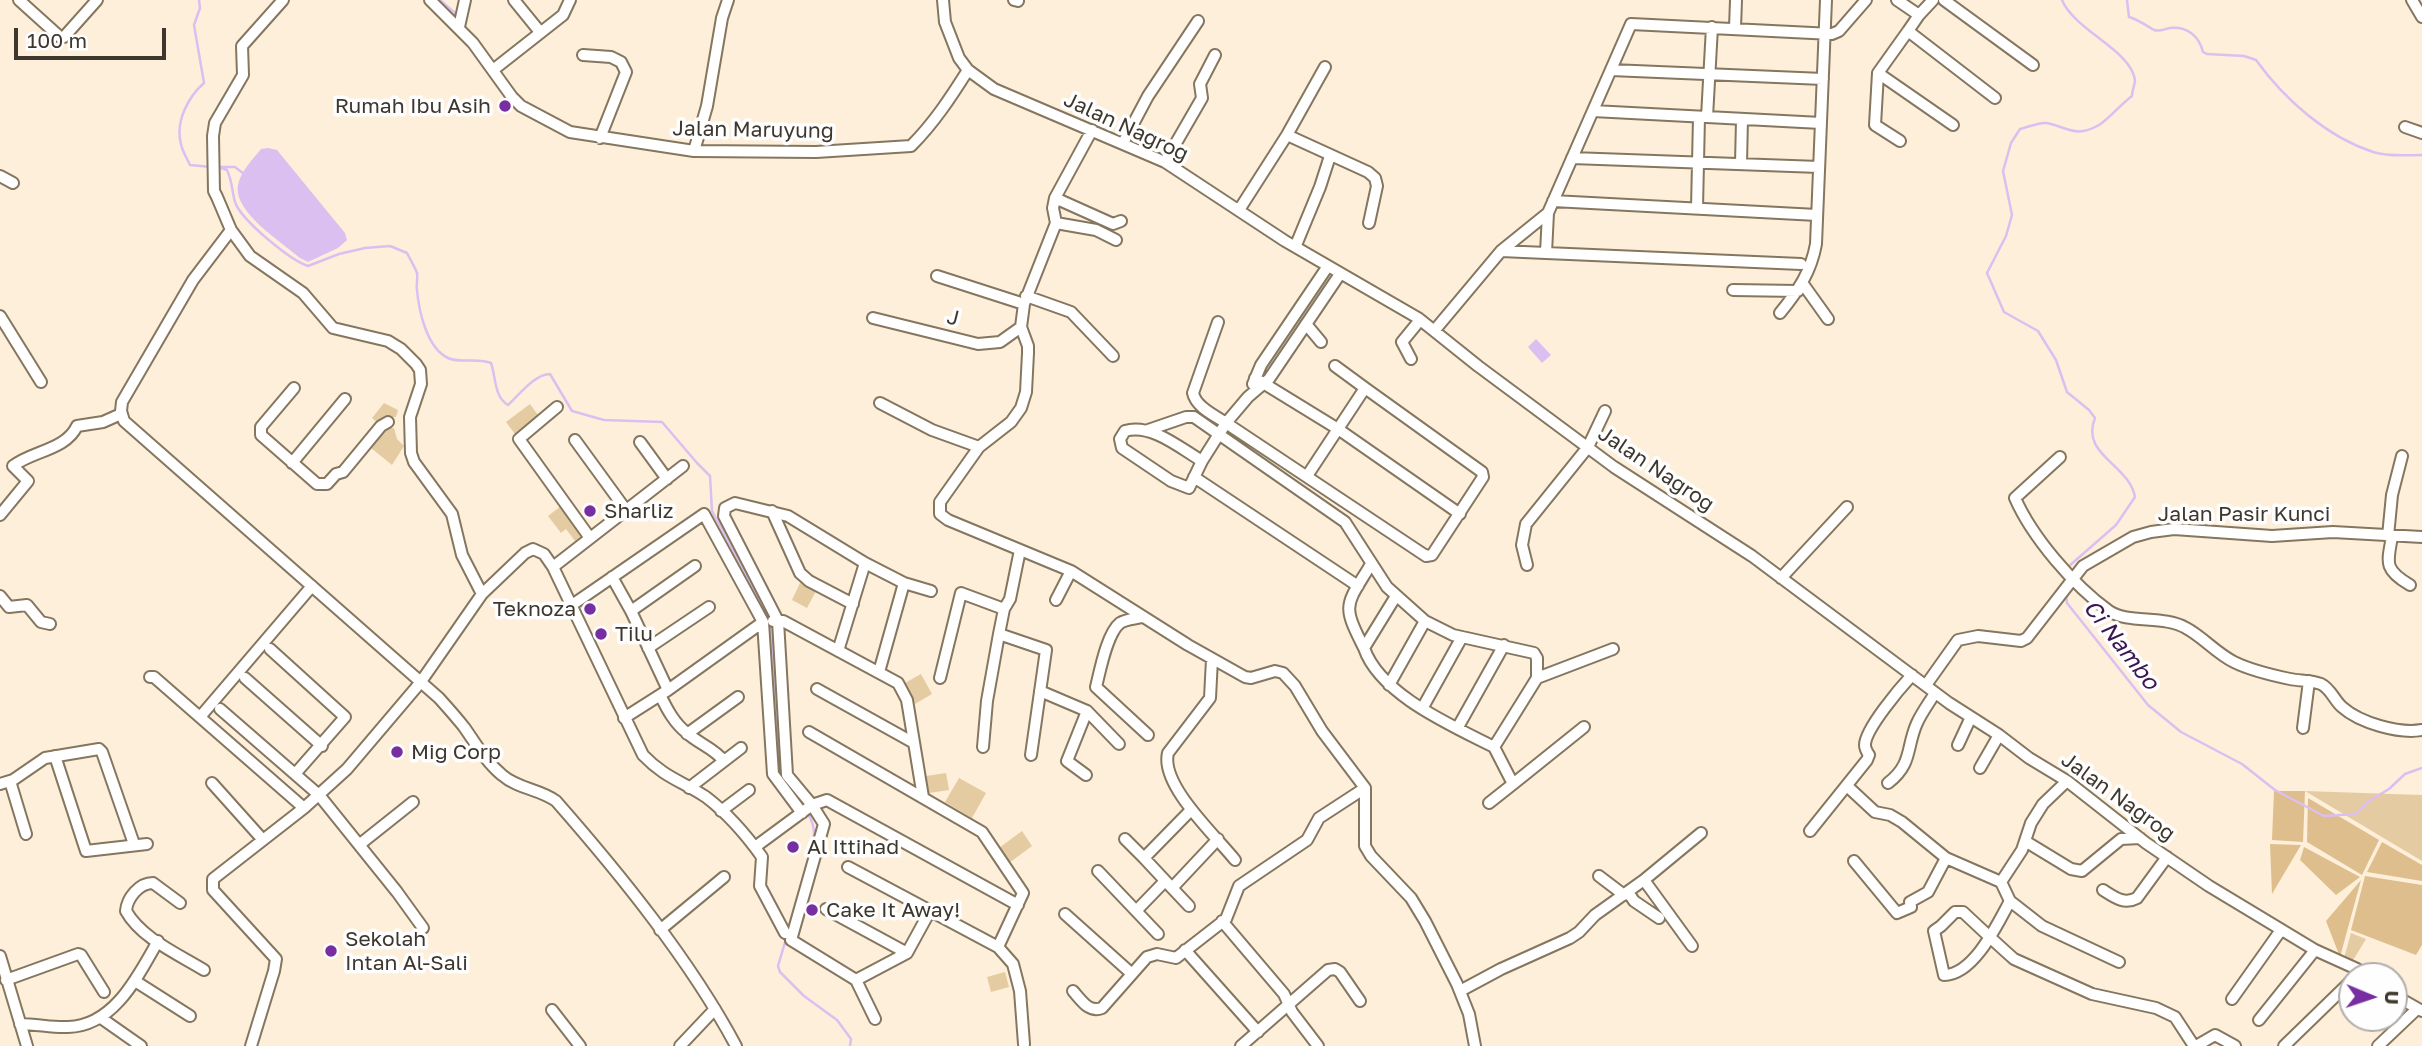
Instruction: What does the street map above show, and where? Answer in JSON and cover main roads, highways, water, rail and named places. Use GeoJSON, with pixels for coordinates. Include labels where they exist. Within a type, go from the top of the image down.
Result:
{"type":"FeatureCollection","features":[{"type":"Feature","properties":{"kind":"waterway"},"geometry":{"type":"LineString","coordinates":[[199,0],[200,8],[194,25],[204,83],[184,110],[180,136],[182,149],[190,165],[211,167]]}},
{"type":"Feature","properties":{"kind":"waterway"},"geometry":{"type":"LineString","coordinates":[[440,0],[456,14]]}},
{"type":"Feature","properties":{"kind":"waterway","name":"Ci Nambo"},"geometry":{"type":"LineString","coordinates":[[2062,0],[2078,21],[2124,59],[2135,80],[2132,96],[2091,129],[2073,131],[2044,123],[2020,129],[2011,143],[2003,171],[2012,215],[2006,236],[1987,273],[2004,312],[2038,331],[2056,360],[2067,392],[2095,418],[2092,431],[2099,451],[2124,476],[2135,497],[2116,525],[2068,567]]}},
{"type":"Feature","properties":{"kind":"waterway"},"geometry":{"type":"LineString","coordinates":[[2127,0],[2129,17],[2154,30],[2187,30],[2199,41],[2203,52],[2207,54],[2244,56],[2256,60],[2293,102],[2339,137],[2379,154],[2422,155]]}},
{"type":"Feature","properties":{"kind":"waterway"},"geometry":{"type":"LineString","coordinates":[[218,167],[227,170],[235,202],[246,219],[279,248],[308,266],[339,254],[365,248],[390,246],[407,253],[417,273],[420,309],[429,338],[448,358],[491,363],[500,397],[508,405],[533,381],[550,374],[572,411],[604,420],[662,422],[710,476],[712,511],[768,616],[781,776]]}},
{"type":"Feature","properties":{"kind":"waterway"},"geometry":{"type":"LineString","coordinates":[[221,167],[235,167],[244,174]]}},
{"type":"Feature","properties":{"kind":"waterway","name":"Ci Nambo"},"geometry":{"type":"LineString","coordinates":[[2066,594],[2067,603],[2148,705],[2181,732],[2242,764],[2275,790],[2324,816],[2355,814],[2405,774],[2422,768]]}},
{"type":"Feature","properties":{"kind":"waterway"},"geometry":{"type":"LineString","coordinates":[[807,812],[814,829],[809,859]]}},
{"type":"Feature","properties":{"kind":"waterway"},"geometry":{"type":"LineString","coordinates":[[786,939],[778,966],[780,972],[804,996],[837,1020],[851,1039],[850,1046]]}},
{"type":"Feature","properties":{"kind":"place","name":"Rumah Ibu Asih"},"geometry":{"type":"Point","coordinates":[505,106]}},
{"type":"Feature","properties":{"kind":"place","name":"Sharliz"},"geometry":{"type":"Point","coordinates":[590,511]}},
{"type":"Feature","properties":{"kind":"place","name":"Teknoza"},"geometry":{"type":"Point","coordinates":[590,609]}},
{"type":"Feature","properties":{"kind":"place","name":"Tilu"},"geometry":{"type":"Point","coordinates":[601,634]}},
{"type":"Feature","properties":{"kind":"place","name":"Mig Corp"},"geometry":{"type":"Point","coordinates":[397,752]}},
{"type":"Feature","properties":{"kind":"place","name":"Al Ittihad"},"geometry":{"type":"Point","coordinates":[793,847]}},
{"type":"Feature","properties":{"kind":"place","name":"Cake It Away!"},"geometry":{"type":"Point","coordinates":[812,910]}},
{"type":"Feature","properties":{"kind":"place","name":"Sekolah Intan Al-Sali"},"geometry":{"type":"Point","coordinates":[331,951]}}]}
